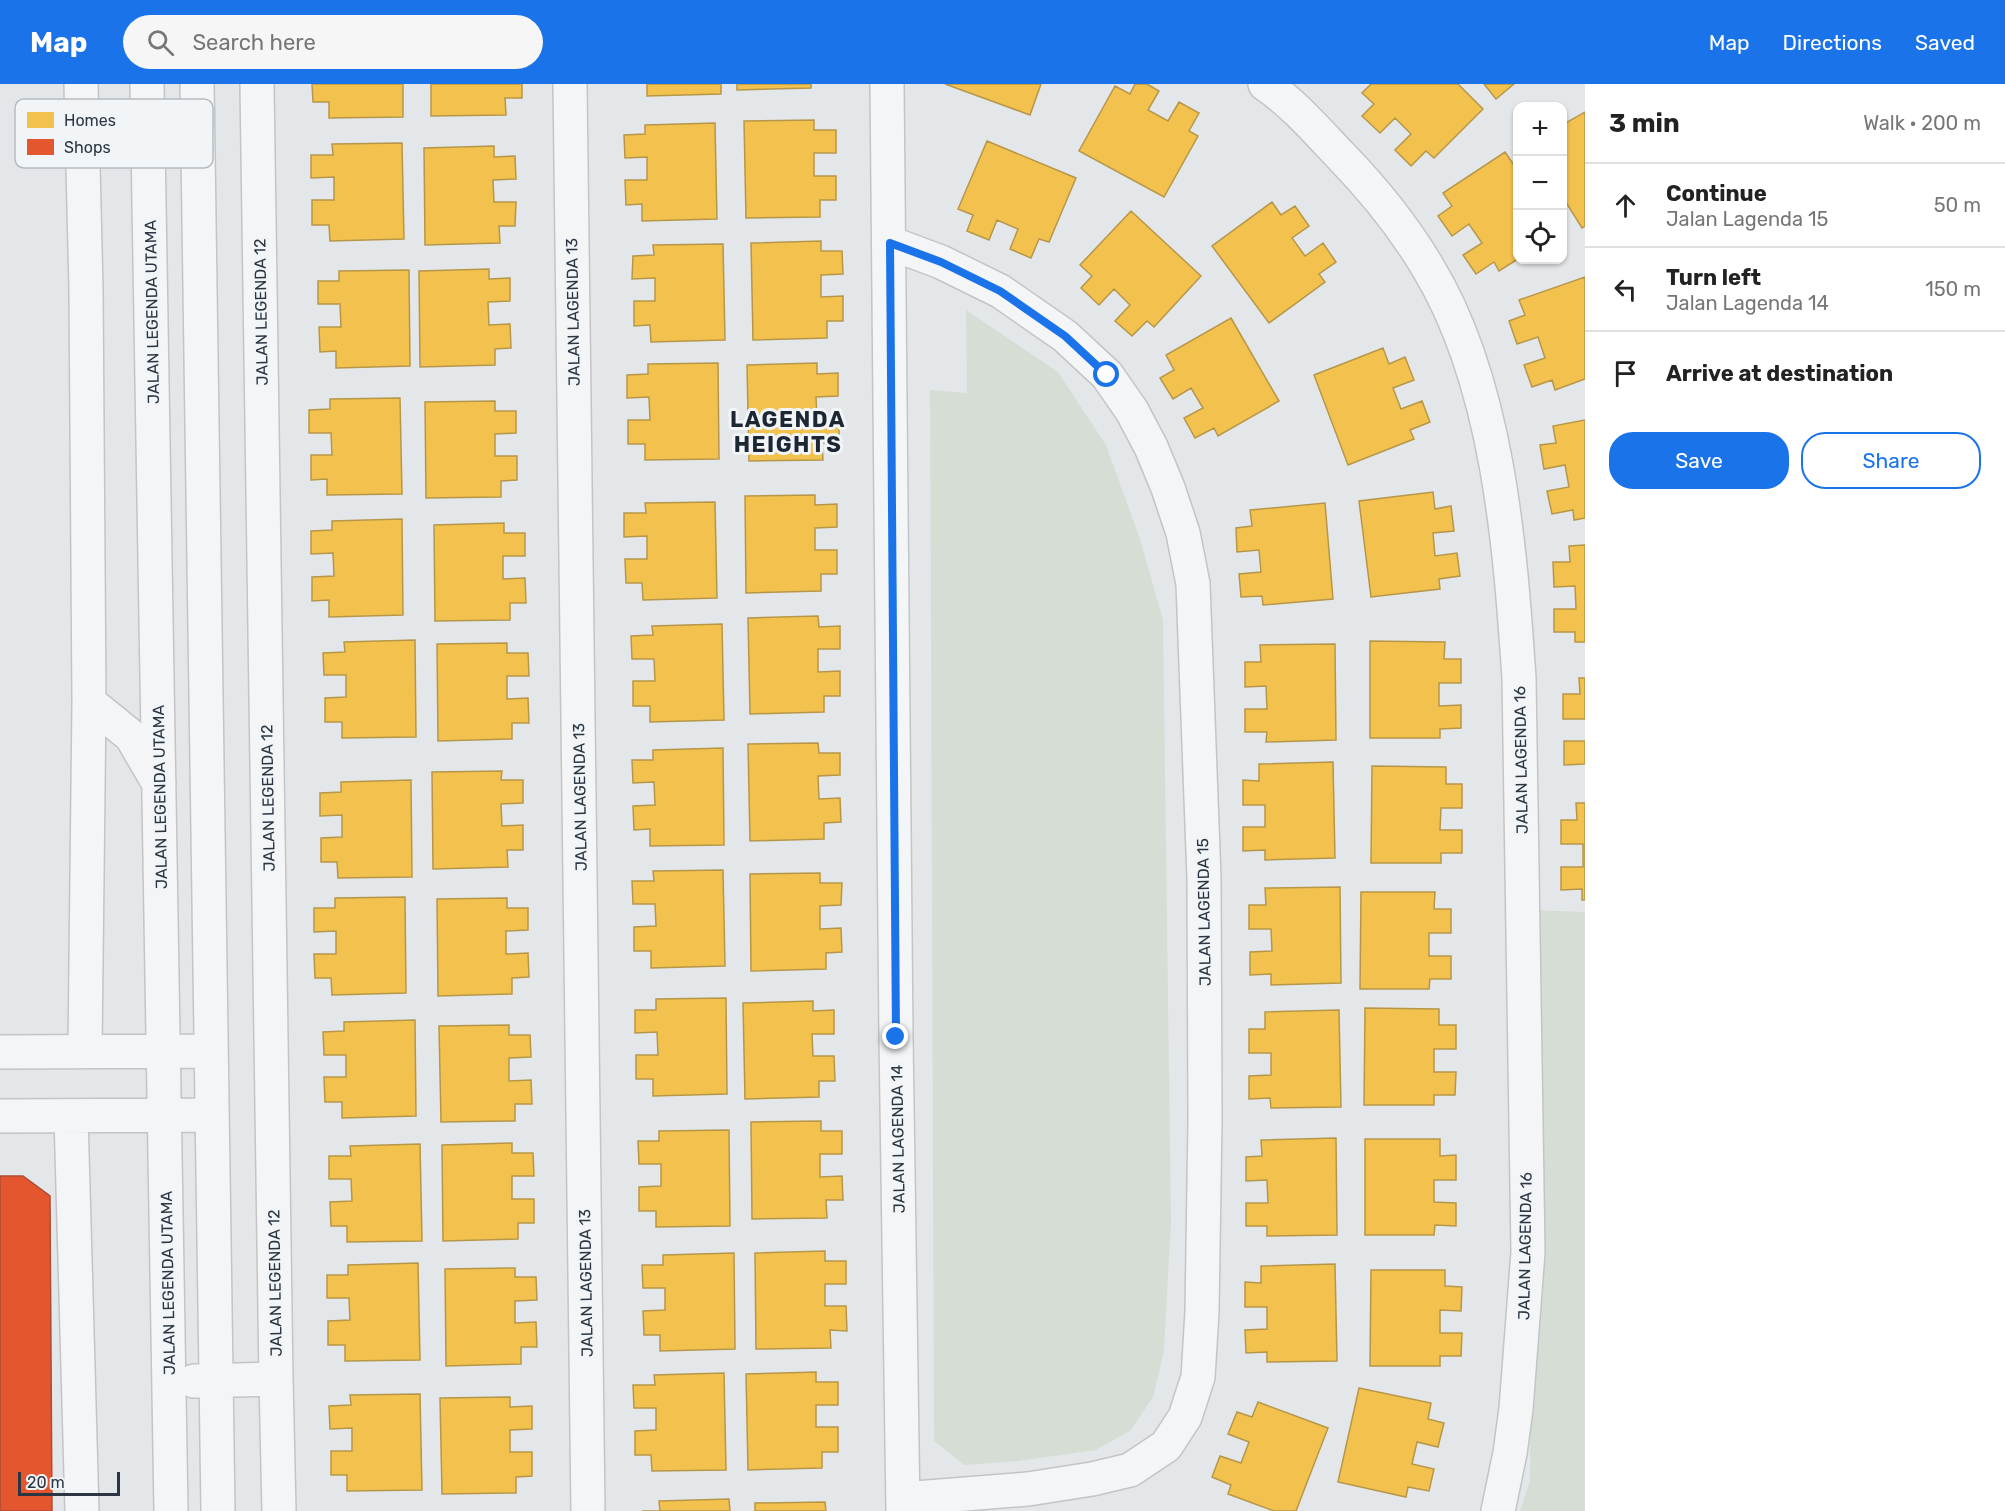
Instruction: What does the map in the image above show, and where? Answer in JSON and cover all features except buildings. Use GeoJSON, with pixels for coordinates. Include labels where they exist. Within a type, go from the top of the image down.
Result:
{"type":"FeatureCollection","features":[{"type":"Feature","properties":{"kind":"street"},"geometry":{"type":"LineString","coordinates":[[81,84],[81,99]]}},
{"type":"Feature","properties":{"kind":"street","name":"JALAN LEGENDA UTAMA"},"geometry":{"type":"LineString","coordinates":[[147,84],[147,99]]}},
{"type":"Feature","properties":{"kind":"street"},"geometry":{"type":"LineString","coordinates":[[197,84],[197,99]]}},
{"type":"Feature","properties":{"kind":"street","name":"JALAN LEGENDA 12"},"geometry":{"type":"LineString","coordinates":[[257,84],[279,1511]]}},
{"type":"Feature","properties":{"kind":"street","name":"JALAN LAGENDA 13"},"geometry":{"type":"LineString","coordinates":[[570,84],[588,1511]]}},
{"type":"Feature","properties":{"kind":"street","name":"JALAN LAGENDA 14"},"geometry":{"type":"LineString","coordinates":[[887,84],[903,1505]]}},
{"type":"Feature","properties":{"kind":"street","name":"JALAN LAGENDA 16"},"geometry":{"type":"LineString","coordinates":[[1265,84],[1311,125],[1356,171],[1395,219],[1428,267],[1455,321],[1476,379],[1505,515],[1514,598],[1519,678],[1528,1252],[1516,1409],[1498,1511]]}},
{"type":"Feature","properties":{"kind":"street"},"geometry":{"type":"LineString","coordinates":[[83,168],[89,702],[85,1050]]}},
{"type":"Feature","properties":{"kind":"street","name":"JALAN LEGENDA UTAMA"},"geometry":{"type":"LineString","coordinates":[[149,168],[171,1511]]}},
{"type":"Feature","properties":{"kind":"street"},"geometry":{"type":"LineString","coordinates":[[198,168],[218,1511]]}},
{"type":"Feature","properties":{"kind":"street","name":"JALAN LAGENDA 15"},"geometry":{"type":"LineString","coordinates":[[890,243],[941,262],[1000,291],[1065,336],[1107,375],[1132,411],[1151,447],[1183,533],[1193,584],[1204,878],[1205,1120],[1202,1312],[1198,1377],[1185,1417],[1166,1446],[1130,1470],[1092,1479],[1028,1489],[903,1505]]}},
{"type":"Feature","properties":{"kind":"street"},"geometry":{"type":"LineString","coordinates":[[89,702],[131,736],[160,785]]}},
{"type":"Feature","properties":{"kind":"street"},"geometry":{"type":"LineString","coordinates":[[0,1052],[212,1051]]}},
{"type":"Feature","properties":{"kind":"street"},"geometry":{"type":"LineString","coordinates":[[0,1116],[212,1115]]}},
{"type":"Feature","properties":{"kind":"street"},"geometry":{"type":"LineString","coordinates":[[71,1116],[82,1511]]}},
{"type":"Feature","properties":{"kind":"street"},"geometry":{"type":"LineString","coordinates":[[169,1381],[276,1379]]}},
{"type":"Feature","properties":{"kind":"shaded area"},"geometry":{"type":"Polygon","coordinates":[[[966,310],[1058,372],[1106,445],[1140,539],[1163,620],[1171,1222],[1164,1351],[1153,1397],[1131,1430],[1096,1450],[1018,1461],[964,1465],[934,1441],[930,390],[967,393],[966,310]]]}},
{"type":"Feature","properties":{"kind":"shaded area"},"geometry":{"type":"Polygon","coordinates":[[[1533,910],[1585,912],[1585,1511],[1520,1511],[1530,1481],[1533,910]]]}},
{"type":"Feature","properties":{"kind":"district","name":"LAGENDA HEIGHTS"},"geometry":{"type":"Point","coordinates":[788,432]}},
{"type":"Feature","properties":{"kind":"route"},"geometry":{"type":"LineString","coordinates":[[896,1037],[890,243],[941,262],[1000,291],[1065,336],[1107,375]]}}]}
